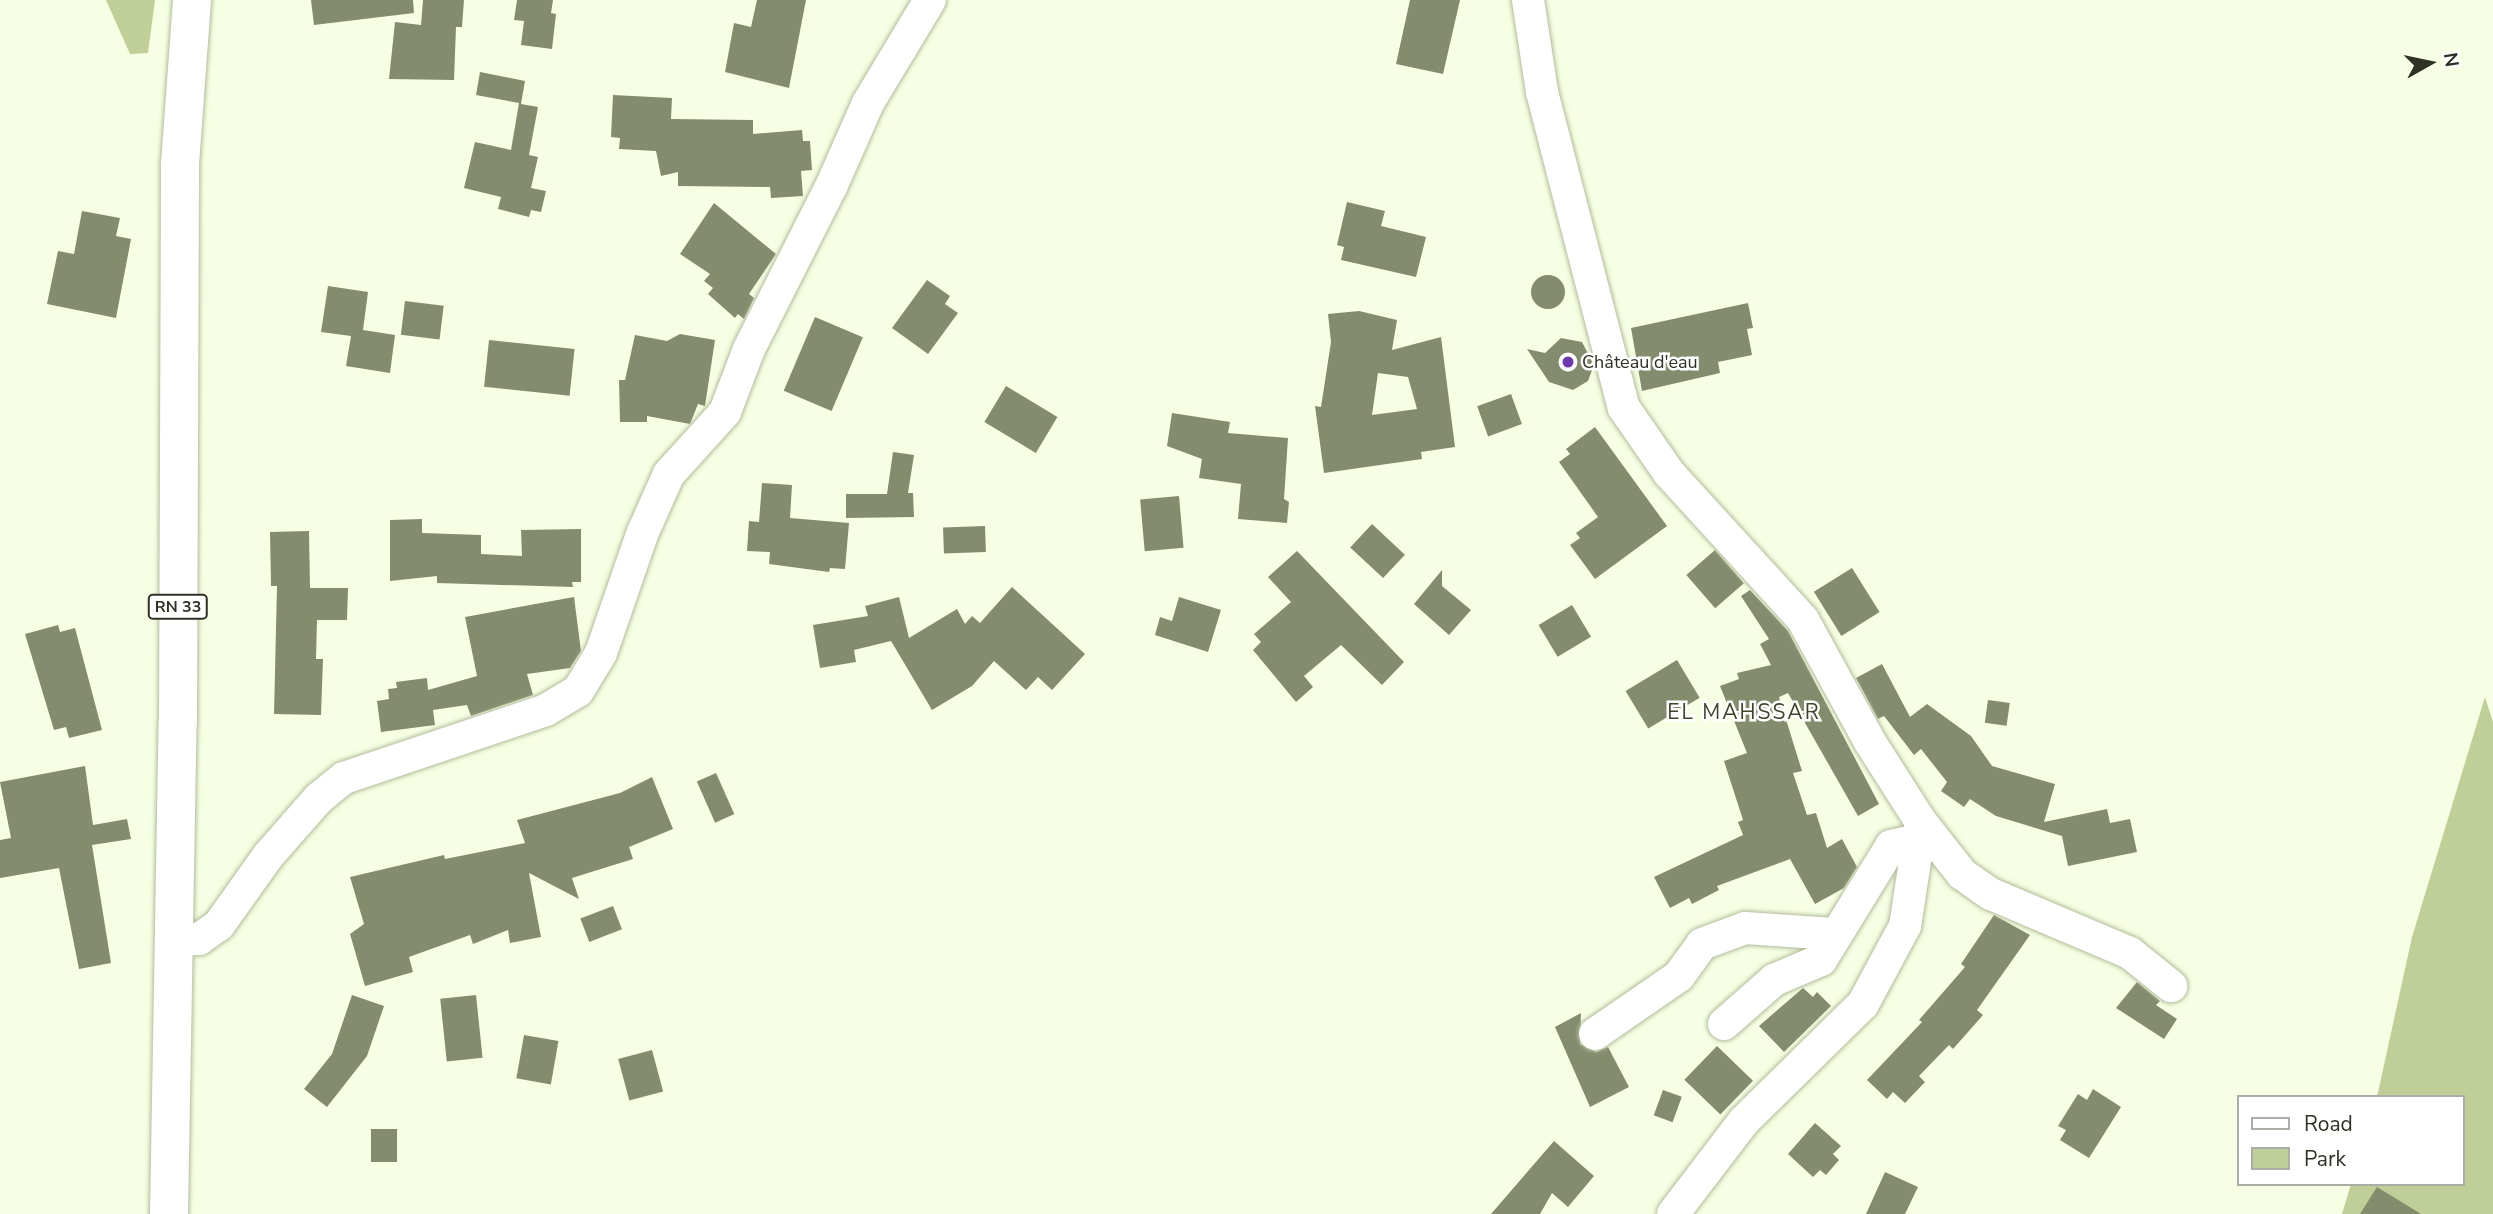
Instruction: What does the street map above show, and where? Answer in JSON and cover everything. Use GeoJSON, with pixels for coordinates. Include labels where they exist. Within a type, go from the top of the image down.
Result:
{"type":"FeatureCollection","features":[{"type":"Feature","properties":{"kind":"main road","name":"RN 33"},"geometry":{"type":"LineString","coordinates":[[169,1214],[180,190],[192,0]]}},
{"type":"Feature","properties":{"kind":"street"},"geometry":{"type":"LineString","coordinates":[[173,940],[199,939],[219,925],[268,856],[319,798],[344,778],[546,710],[579,691],[601,653],[643,532],[670,474],[725,412],[750,349],[831,187],[868,103],[930,0]]}},
{"type":"Feature","properties":{"kind":"street"},"geometry":{"type":"LineString","coordinates":[[1528,0],[1542,92],[1624,408],[1669,473],[1803,620],[1921,830],[1962,874],[1991,894],[2130,953],[2171,986]]}},
{"type":"Feature","properties":{"kind":"street"},"geometry":{"type":"LineString","coordinates":[[1724,1024],[1774,980],[1821,960],[1834,934],[1891,846],[1921,830]]}},
{"type":"Feature","properties":{"kind":"street"},"geometry":{"type":"LineString","coordinates":[[1673,1214],[1744,1121],[1863,1004],[1905,926],[1921,830]]}},
{"type":"Feature","properties":{"kind":"street"},"geometry":{"type":"LineString","coordinates":[[1595,1034],[1679,976],[1702,944],[1745,928],[1834,934]]}},
{"type":"Feature","properties":{"kind":"green space"},"geometry":{"type":"Polygon","coordinates":[[[106,0],[155,0],[148,53],[130,54],[106,0]]]}},
{"type":"Feature","properties":{"kind":"green space"},"geometry":{"type":"Polygon","coordinates":[[[2485,697],[2493,722],[2493,1214],[2342,1214],[2350,1186],[2465,1186],[2465,1095],[2377,1095],[2412,937],[2485,697]]]}},
{"type":"Feature","properties":{"kind":"building"},"geometry":{"type":"Polygon","coordinates":[[[311,0],[413,0],[414,13],[314,25],[311,0]]]}},
{"type":"Feature","properties":{"kind":"building"},"geometry":{"type":"Polygon","coordinates":[[[423,0],[464,0],[462,27],[456,27],[454,80],[389,79],[395,22],[421,25],[423,0]]]}},
{"type":"Feature","properties":{"kind":"building"},"geometry":{"type":"Polygon","coordinates":[[[517,0],[553,0],[551,13],[556,14],[552,49],[521,45],[524,21],[514,20],[517,0]]]}},
{"type":"Feature","properties":{"kind":"building"},"geometry":{"type":"Polygon","coordinates":[[[757,0],[806,0],[789,88],[725,72],[734,23],[751,27],[757,0]]]}},
{"type":"Feature","properties":{"kind":"building"},"geometry":{"type":"Polygon","coordinates":[[[1410,0],[1460,0],[1443,74],[1396,64],[1410,0]]]}},
{"type":"Feature","properties":{"kind":"building"},"geometry":{"type":"Polygon","coordinates":[[[480,72],[525,81],[521,104],[538,107],[529,155],[538,157],[531,188],[546,191],[541,212],[531,210],[529,217],[498,209],[501,197],[464,188],[475,142],[511,150],[519,103],[476,95],[480,72]]]}},
{"type":"Feature","properties":{"kind":"building"},"geometry":{"type":"Polygon","coordinates":[[[613,95],[672,98],[671,119],[753,120],[753,134],[802,130],[803,141],[810,141],[812,170],[801,171],[803,196],[771,198],[770,187],[678,186],[678,172],[661,176],[656,151],[619,149],[620,138],[611,137],[613,95]]]}},
{"type":"Feature","properties":{"kind":"building"},"geometry":{"type":"Polygon","coordinates":[[[1347,202],[1385,211],[1381,226],[1426,237],[1416,277],[1341,260],[1344,247],[1337,245],[1347,202]]]}},
{"type":"Feature","properties":{"kind":"building"},"geometry":{"type":"Polygon","coordinates":[[[714,203],[776,254],[749,294],[754,298],[744,319],[738,314],[735,318],[708,294],[713,288],[704,281],[710,274],[680,254],[714,203]]]}},
{"type":"Feature","properties":{"kind":"building"},"geometry":{"type":"Polygon","coordinates":[[[82,211],[120,218],[116,236],[131,239],[116,318],[47,304],[58,251],[74,254],[82,211]]]}},
{"type":"Feature","properties":{"kind":"building","name":"Château d'eau"},"geometry":{"type":"Polygon","coordinates":[[[1548,275],[1560,280],[1565,292],[1560,304],[1548,309],[1536,304],[1531,292],[1536,280],[1548,275]]]}},
{"type":"Feature","properties":{"kind":"building"},"geometry":{"type":"Polygon","coordinates":[[[927,280],[950,296],[945,304],[958,313],[928,354],[892,328],[927,280]]]}},
{"type":"Feature","properties":{"kind":"building"},"geometry":{"type":"Polygon","coordinates":[[[328,286],[368,292],[363,330],[395,335],[390,373],[346,366],[351,336],[321,332],[328,286]]]}},
{"type":"Feature","properties":{"kind":"building"},"geometry":{"type":"Polygon","coordinates":[[[405,301],[444,306],[440,339],[401,335],[405,301]]]}},
{"type":"Feature","properties":{"kind":"building"},"geometry":{"type":"Polygon","coordinates":[[[1748,303],[1753,328],[1747,329],[1752,355],[1718,362],[1720,373],[1642,391],[1631,328],[1748,303]]]}},
{"type":"Feature","properties":{"kind":"building"},"geometry":{"type":"Polygon","coordinates":[[[1359,311],[1397,320],[1392,350],[1441,337],[1455,447],[1421,452],[1422,459],[1324,473],[1315,406],[1321,407],[1331,342],[1328,314],[1359,311]],[[1378,373],[1372,415],[1417,409],[1408,377],[1378,373]]]}},
{"type":"Feature","properties":{"kind":"building"},"geometry":{"type":"Polygon","coordinates":[[[815,317],[863,337],[832,411],[784,391],[815,317]]]}},
{"type":"Feature","properties":{"kind":"building"},"geometry":{"type":"Polygon","coordinates":[[[680,334],[715,340],[705,406],[698,404],[690,424],[647,416],[647,422],[620,422],[619,380],[625,380],[635,335],[667,341],[680,334]]]}},
{"type":"Feature","properties":{"kind":"building","name":"Château d'eau"},"geometry":{"type":"Polygon","coordinates":[[[1561,338],[1582,342],[1594,365],[1588,381],[1573,390],[1549,382],[1527,349],[1545,353],[1561,338]]]}},
{"type":"Feature","properties":{"kind":"building"},"geometry":{"type":"Polygon","coordinates":[[[489,340],[575,349],[570,396],[484,387],[489,340]]]}},
{"type":"Feature","properties":{"kind":"building"},"geometry":{"type":"Polygon","coordinates":[[[1006,386],[1057,417],[1036,453],[984,422],[1006,386]]]}},
{"type":"Feature","properties":{"kind":"building"},"geometry":{"type":"Polygon","coordinates":[[[1511,394],[1522,424],[1488,436],[1477,406],[1511,394]]]}},
{"type":"Feature","properties":{"kind":"building"},"geometry":{"type":"Polygon","coordinates":[[[1172,413],[1230,422],[1228,433],[1288,438],[1284,499],[1289,502],[1287,523],[1238,519],[1241,484],[1199,478],[1202,459],[1167,446],[1172,413]]]}},
{"type":"Feature","properties":{"kind":"building"},"geometry":{"type":"Polygon","coordinates":[[[1595,427],[1667,526],[1595,579],[1570,545],[1580,538],[1576,533],[1598,517],[1559,462],[1570,454],[1566,449],[1595,427]]]}},
{"type":"Feature","properties":{"kind":"building"},"geometry":{"type":"Polygon","coordinates":[[[893,452],[914,455],[908,493],[913,493],[914,517],[846,518],[846,494],[887,494],[893,452]]]}},
{"type":"Feature","properties":{"kind":"building"},"geometry":{"type":"Polygon","coordinates":[[[762,483],[792,485],[790,518],[849,523],[845,569],[830,568],[829,572],[769,564],[770,552],[747,551],[749,521],[759,522],[762,483]]]}},
{"type":"Feature","properties":{"kind":"building"},"geometry":{"type":"Polygon","coordinates":[[[1179,496],[1184,548],[1145,551],[1140,499],[1179,496]]]}},
{"type":"Feature","properties":{"kind":"building"},"geometry":{"type":"Polygon","coordinates":[[[422,519],[422,533],[481,535],[481,554],[522,556],[521,530],[581,529],[581,582],[572,582],[573,587],[437,583],[437,576],[390,581],[390,520],[422,519]]]}},
{"type":"Feature","properties":{"kind":"building"},"geometry":{"type":"Polygon","coordinates":[[[1372,524],[1405,555],[1383,578],[1350,547],[1372,524]]]}},
{"type":"Feature","properties":{"kind":"building"},"geometry":{"type":"Polygon","coordinates":[[[985,526],[986,552],[944,553],[943,527],[985,526]]]}},
{"type":"Feature","properties":{"kind":"building"},"geometry":{"type":"Polygon","coordinates":[[[309,531],[310,588],[348,588],[347,620],[317,620],[316,659],[323,659],[321,715],[274,714],[277,586],[271,586],[270,532],[309,531]]]}},
{"type":"Feature","properties":{"kind":"building"},"geometry":{"type":"Polygon","coordinates":[[[1715,550],[1744,583],[1715,608],[1686,575],[1715,550]]]}},
{"type":"Feature","properties":{"kind":"building"},"geometry":{"type":"Polygon","coordinates":[[[1297,551],[1404,662],[1382,685],[1341,645],[1304,676],[1313,687],[1296,702],[1253,650],[1261,642],[1254,634],[1291,602],[1268,577],[1297,551]]]}},
{"type":"Feature","properties":{"kind":"building"},"geometry":{"type":"Polygon","coordinates":[[[1852,568],[1880,612],[1841,636],[1814,592],[1852,568]]]}},
{"type":"Feature","properties":{"kind":"building"},"geometry":{"type":"Polygon","coordinates":[[[1442,570],[1442,586],[1471,610],[1449,635],[1414,604],[1442,570]]]}},
{"type":"Feature","properties":{"kind":"building"},"geometry":{"type":"Polygon","coordinates":[[[1012,587],[1085,654],[1052,690],[1038,677],[1026,690],[994,661],[972,686],[932,710],[891,641],[854,650],[856,662],[820,668],[813,625],[868,616],[865,606],[899,597],[909,638],[957,609],[965,624],[972,616],[980,623],[1012,587]]]}},
{"type":"Feature","properties":{"kind":"building"},"geometry":{"type":"Polygon","coordinates":[[[1750,590],[1788,631],[1879,804],[1858,816],[1788,693],[1779,697],[1802,771],[1793,773],[1807,815],[1816,813],[1827,848],[1842,839],[1857,867],[1844,888],[1815,904],[1790,859],[1717,886],[1719,890],[1692,904],[1689,898],[1670,908],[1654,877],[1743,835],[1738,822],[1743,820],[1724,761],[1747,753],[1720,686],[1739,679],[1737,673],[1771,665],[1760,644],[1769,639],[1741,596],[1750,590]]]}},
{"type":"Feature","properties":{"kind":"building"},"geometry":{"type":"Polygon","coordinates":[[[574,597],[581,651],[570,668],[527,674],[533,695],[471,716],[467,705],[433,710],[435,725],[381,732],[377,701],[389,699],[388,689],[397,688],[396,682],[427,678],[428,690],[477,676],[465,617],[574,597]]]}},
{"type":"Feature","properties":{"kind":"building"},"geometry":{"type":"Polygon","coordinates":[[[1179,597],[1221,610],[1208,652],[1155,635],[1160,617],[1172,621],[1179,597]]]}},
{"type":"Feature","properties":{"kind":"building"},"geometry":{"type":"Polygon","coordinates":[[[1572,605],[1591,637],[1558,657],[1539,625],[1572,605]]]}},
{"type":"Feature","properties":{"kind":"building"},"geometry":{"type":"Polygon","coordinates":[[[58,625],[60,632],[75,628],[102,730],[69,738],[66,727],[54,730],[25,634],[58,625]]]}},
{"type":"Feature","properties":{"kind":"building"},"geometry":{"type":"Polygon","coordinates":[[[1677,660],[1700,698],[1648,729],[1626,691],[1677,660]]]}},
{"type":"Feature","properties":{"kind":"building"},"geometry":{"type":"Polygon","coordinates":[[[1882,664],[1910,717],[1927,704],[1971,736],[1992,766],[2055,784],[2044,822],[2107,809],[2110,823],[2130,819],[2137,852],[2068,866],[2062,836],[1996,816],[1970,799],[1964,807],[1941,791],[1947,782],[1921,749],[1914,755],[1884,716],[1878,719],[1856,678],[1882,664]]]}},
{"type":"Feature","properties":{"kind":"building"},"geometry":{"type":"Polygon","coordinates":[[[1988,700],[2010,703],[2007,726],[1985,723],[1988,700]]]}},
{"type":"Feature","properties":{"kind":"building"},"geometry":{"type":"Polygon","coordinates":[[[85,766],[93,825],[127,819],[131,839],[92,845],[111,963],[79,969],[59,868],[0,878],[0,840],[11,838],[0,782],[85,766]]]}},
{"type":"Feature","properties":{"kind":"building"},"geometry":{"type":"Polygon","coordinates":[[[716,773],[734,814],[715,823],[697,782],[716,773]]]}},
{"type":"Feature","properties":{"kind":"building"},"geometry":{"type":"Polygon","coordinates":[[[652,777],[673,829],[629,847],[633,859],[572,878],[579,899],[529,873],[541,937],[510,943],[508,930],[473,944],[470,935],[409,957],[413,972],[365,986],[350,934],[364,924],[350,877],[444,855],[445,859],[525,843],[517,820],[620,793],[652,777]]]}},
{"type":"Feature","properties":{"kind":"building"},"geometry":{"type":"Polygon","coordinates":[[[613,906],[622,929],[589,942],[580,919],[613,906]]]}},
{"type":"Feature","properties":{"kind":"building"},"geometry":{"type":"Polygon","coordinates":[[[1994,915],[2030,935],[1977,1010],[1983,1015],[1953,1049],[1949,1045],[1919,1076],[1925,1082],[1905,1103],[1893,1092],[1887,1099],[1867,1080],[1922,1022],[1919,1020],[1965,967],[1961,964],[1994,915]]]}},
{"type":"Feature","properties":{"kind":"building"},"geometry":{"type":"Polygon","coordinates":[[[2137,982],[2160,1001],[2156,1005],[2177,1019],[2164,1039],[2116,1008],[2137,982]]]}},
{"type":"Feature","properties":{"kind":"building"},"geometry":{"type":"Polygon","coordinates":[[[1803,988],[1813,997],[1817,992],[1831,1006],[1784,1052],[1759,1026],[1803,988]]]}},
{"type":"Feature","properties":{"kind":"building"},"geometry":{"type":"Polygon","coordinates":[[[352,995],[384,1006],[367,1056],[327,1107],[304,1089],[332,1054],[352,995]]]}},
{"type":"Feature","properties":{"kind":"building"},"geometry":{"type":"Polygon","coordinates":[[[476,995],[483,1058],[447,1061],[440,999],[476,995]]]}},
{"type":"Feature","properties":{"kind":"building"},"geometry":{"type":"Polygon","coordinates":[[[1581,1013],[1580,1044],[1596,1052],[1608,1047],[1629,1087],[1590,1107],[1555,1027],[1581,1013]]]}},
{"type":"Feature","properties":{"kind":"building"},"geometry":{"type":"Polygon","coordinates":[[[524,1035],[558,1041],[551,1084],[516,1078],[524,1035]]]}},
{"type":"Feature","properties":{"kind":"building"},"geometry":{"type":"Polygon","coordinates":[[[1717,1046],[1753,1081],[1720,1115],[1684,1080],[1717,1046]]]}},
{"type":"Feature","properties":{"kind":"building"},"geometry":{"type":"Polygon","coordinates":[[[652,1050],[663,1092],[629,1101],[618,1059],[652,1050]]]}},
{"type":"Feature","properties":{"kind":"building"},"geometry":{"type":"Polygon","coordinates":[[[2093,1089],[2121,1107],[2089,1158],[2060,1140],[2066,1130],[2058,1126],[2078,1094],[2087,1100],[2093,1089]]]}},
{"type":"Feature","properties":{"kind":"building"},"geometry":{"type":"Polygon","coordinates":[[[1663,1090],[1682,1097],[1673,1122],[1654,1115],[1663,1090]]]}},
{"type":"Feature","properties":{"kind":"building"},"geometry":{"type":"Polygon","coordinates":[[[1815,1123],[1841,1146],[1833,1154],[1839,1160],[1826,1175],[1820,1170],[1813,1177],[1788,1154],[1815,1123]]]}},
{"type":"Feature","properties":{"kind":"building"},"geometry":{"type":"Polygon","coordinates":[[[371,1129],[397,1129],[397,1162],[371,1162],[371,1129]]]}},
{"type":"Feature","properties":{"kind":"building"},"geometry":{"type":"Polygon","coordinates":[[[1554,1141],[1594,1176],[1568,1207],[1552,1193],[1540,1214],[1491,1214],[1554,1141]]]}},
{"type":"Feature","properties":{"kind":"building"},"geometry":{"type":"Polygon","coordinates":[[[1885,1172],[1918,1187],[1905,1214],[1866,1214],[1885,1172]]]}},
{"type":"Feature","properties":{"kind":"building"},"geometry":{"type":"Polygon","coordinates":[[[2377,1187],[2421,1214],[2360,1214],[2377,1187]]]}},
{"type":"Feature","properties":{"kind":"place","name":"Château d'eau"},"geometry":{"type":"Point","coordinates":[1568,362]}},
{"type":"Feature","properties":{"kind":"district","name":"EL MAHSSAR"},"geometry":{"type":"Point","coordinates":[1744,712]}}]}
